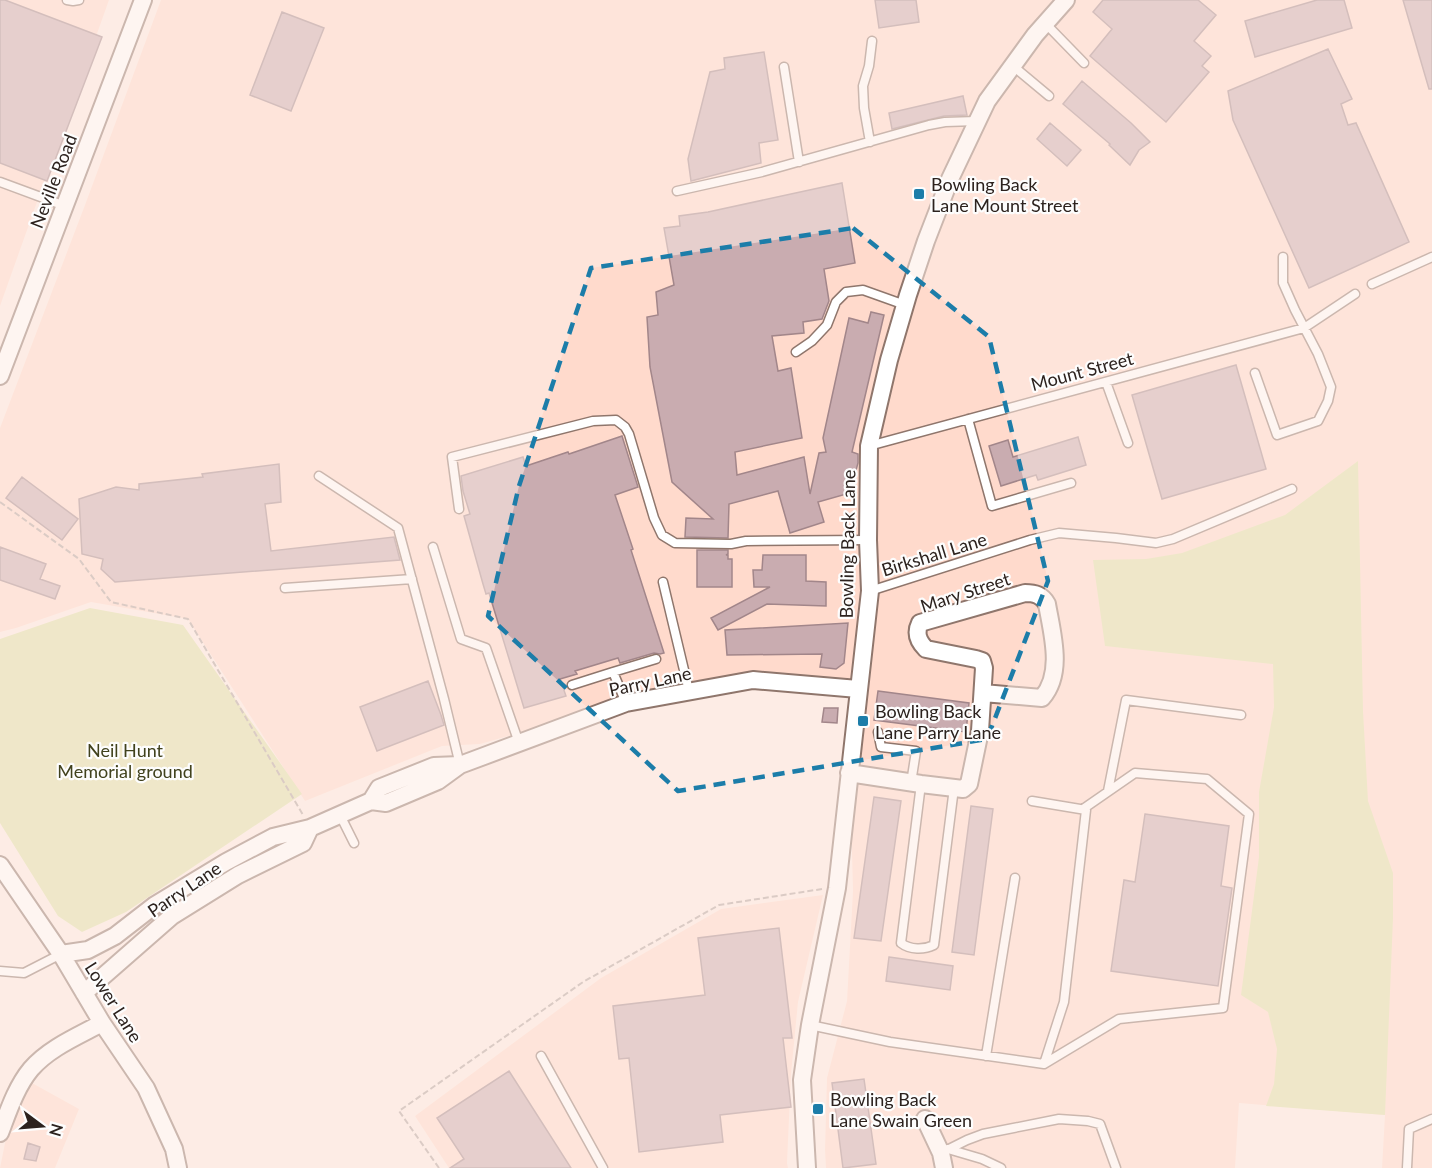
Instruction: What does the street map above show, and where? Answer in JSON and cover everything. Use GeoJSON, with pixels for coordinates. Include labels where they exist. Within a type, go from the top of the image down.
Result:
{"type":"FeatureCollection","features":[{"type":"Feature","properties":{"kind":"street","name":"Neville Road"},"geometry":{"type":"LineString","coordinates":[[0,376],[143,0]]}},
{"type":"Feature","properties":{"kind":"street","name":"Bowling Back Lane"},"geometry":{"type":"LineString","coordinates":[[807,1168],[802,1080],[810,1025],[837,888],[870,591],[869,446],[889,360],[905,305],[950,179],[987,101],[1045,23],[1066,0]]}},
{"type":"Feature","properties":{"kind":"street","name":"Mary Street"},"geometry":{"type":"LineString","coordinates":[[954,788],[963,789],[969,784],[980,731],[984,668],[982,661],[976,658],[926,649],[920,642],[917,628],[920,623],[1025,593],[1033,593],[1044,598],[1055,654],[1052,684],[1047,693],[1042,698],[983,693]]}},
{"type":"Feature","properties":{"kind":"street","name":"Parry Lane"},"geometry":{"type":"LineString","coordinates":[[61,954],[88,950],[115,936],[155,905],[226,862],[273,837],[310,828],[340,815],[370,801],[379,788],[434,766],[460,765],[626,703],[689,691],[753,680],[858,689]]}},
{"type":"Feature","properties":{"kind":"street"},"geometry":{"type":"LineString","coordinates":[[849,773],[954,788]]}},
{"type":"Feature","properties":{"kind":"street","name":"Parry Lane"},"geometry":{"type":"LineString","coordinates":[[84,993],[172,916],[238,875],[303,843],[310,828]]}},
{"type":"Feature","properties":{"kind":"street","name":"Lower Lane"},"geometry":{"type":"LineString","coordinates":[[0,865],[61,954],[102,1023],[146,1088],[174,1149],[178,1168]]}},
{"type":"Feature","properties":{"kind":"street"},"geometry":{"type":"LineString","coordinates":[[0,1133],[9,1110],[30,1071],[64,1043],[102,1023]]}},
{"type":"Feature","properties":{"kind":"street"},"geometry":{"type":"LineString","coordinates":[[925,1119],[944,1157]]}},
{"type":"Feature","properties":{"kind":"lane"},"geometry":{"type":"LineString","coordinates":[[68,0],[73,2],[79,0]]}},
{"type":"Feature","properties":{"kind":"lane"},"geometry":{"type":"LineString","coordinates":[[1045,23],[1084,63]]}},
{"type":"Feature","properties":{"kind":"lane"},"geometry":{"type":"LineString","coordinates":[[870,142],[863,86],[869,66],[872,41]]}},
{"type":"Feature","properties":{"kind":"lane"},"geometry":{"type":"LineString","coordinates":[[1013,66],[1048,96]]}},
{"type":"Feature","properties":{"kind":"lane"},"geometry":{"type":"LineString","coordinates":[[784,68],[799,162]]}},
{"type":"Feature","properties":{"kind":"lane"},"geometry":{"type":"LineString","coordinates":[[677,191],[762,172],[929,125],[977,121]]}},
{"type":"Feature","properties":{"kind":"lane"},"geometry":{"type":"LineString","coordinates":[[0,182],[65,206]]}},
{"type":"Feature","properties":{"kind":"lane"},"geometry":{"type":"LineString","coordinates":[[1255,373],[1277,435],[1318,421],[1328,401],[1331,387],[1318,354],[1283,283],[1283,257]]}},
{"type":"Feature","properties":{"kind":"lane"},"geometry":{"type":"LineString","coordinates":[[1372,284],[1432,257]]}},
{"type":"Feature","properties":{"kind":"lane"},"geometry":{"type":"LineString","coordinates":[[796,352],[812,341],[827,325],[836,302],[846,292],[863,290],[905,305]]}},
{"type":"Feature","properties":{"kind":"lane","name":"Mount Street"},"geometry":{"type":"LineString","coordinates":[[869,446],[1304,328],[1356,294]]}},
{"type":"Feature","properties":{"kind":"lane"},"geometry":{"type":"LineString","coordinates":[[1106,382],[1128,443]]}},
{"type":"Feature","properties":{"kind":"lane"},"geometry":{"type":"LineString","coordinates":[[968,419],[992,506],[1071,483]]}},
{"type":"Feature","properties":{"kind":"lane"},"geometry":{"type":"LineString","coordinates":[[459,509],[452,458],[593,422],[616,420],[625,427],[629,434],[654,518],[662,535],[675,543],[731,544],[746,541],[868,540]]}},
{"type":"Feature","properties":{"kind":"lane"},"geometry":{"type":"LineString","coordinates":[[319,476],[398,528],[460,765]]}},
{"type":"Feature","properties":{"kind":"lane","name":"Birkshall Lane"},"geometry":{"type":"LineString","coordinates":[[870,591],[1030,540],[1059,534],[1156,543],[1173,539],[1292,489]]}},
{"type":"Feature","properties":{"kind":"lane"},"geometry":{"type":"LineString","coordinates":[[433,547],[461,639],[486,648],[519,743]]}},
{"type":"Feature","properties":{"kind":"lane"},"geometry":{"type":"LineString","coordinates":[[285,588],[412,579]]}},
{"type":"Feature","properties":{"kind":"lane"},"geometry":{"type":"LineString","coordinates":[[663,582],[689,691]]}},
{"type":"Feature","properties":{"kind":"lane"},"geometry":{"type":"LineString","coordinates":[[572,685],[656,659]]}},
{"type":"Feature","properties":{"kind":"lane"},"geometry":{"type":"LineString","coordinates":[[614,672],[626,703]]}},
{"type":"Feature","properties":{"kind":"lane"},"geometry":{"type":"LineString","coordinates":[[1108,791],[1126,700],[1240,715]]}},
{"type":"Feature","properties":{"kind":"lane"},"geometry":{"type":"LineString","coordinates":[[878,732],[881,747],[916,751],[916,784],[901,943],[906,946],[923,949],[934,945],[954,788]]}},
{"type":"Feature","properties":{"kind":"lane"},"geometry":{"type":"LineString","coordinates":[[810,1025],[890,1042],[1044,1064],[1119,1019],[1223,1008],[1249,814],[1207,779],[1135,773],[1083,809],[1032,801]]}},
{"type":"Feature","properties":{"kind":"lane"},"geometry":{"type":"LineString","coordinates":[[1044,1064],[1064,1002],[1086,810],[1083,809]]}},
{"type":"Feature","properties":{"kind":"lane"},"geometry":{"type":"LineString","coordinates":[[340,815],[354,843]]}},
{"type":"Feature","properties":{"kind":"lane"},"geometry":{"type":"LineString","coordinates":[[986,1056],[1016,878]]}},
{"type":"Feature","properties":{"kind":"lane"},"geometry":{"type":"LineString","coordinates":[[0,971],[24,973],[61,954]]}},
{"type":"Feature","properties":{"kind":"lane"},"geometry":{"type":"LineString","coordinates":[[541,1056],[603,1168]]}},
{"type":"Feature","properties":{"kind":"lane"},"geometry":{"type":"LineString","coordinates":[[944,1157],[967,1140],[983,1134],[1059,1119],[1100,1124],[1116,1168]]}},
{"type":"Feature","properties":{"kind":"lane"},"geometry":{"type":"LineString","coordinates":[[1407,1168],[1409,1129],[1432,1119]]}},
{"type":"Feature","properties":{"kind":"lane"},"geometry":{"type":"LineString","coordinates":[[944,1157],[981,1159],[1001,1168]]}},
{"type":"Feature","properties":{"kind":"path"},"geometry":{"type":"LineString","coordinates":[[0,502],[78,559],[111,602],[188,619],[310,828]]}},
{"type":"Feature","properties":{"kind":"path"},"geometry":{"type":"LineString","coordinates":[[438,1167],[399,1112],[583,982],[719,905],[809,890],[837,888]]}},
{"type":"Feature","properties":{"kind":"highlighted area"},"geometry":{"type":"Polygon","coordinates":[[[853,228],[989,337],[1048,581],[987,739],[678,791],[488,616],[519,486],[591,268],[853,228]]]}},
{"type":"Feature","properties":{"kind":"shaded area"},"geometry":{"type":"Polygon","coordinates":[[[0,0],[109,0],[0,306],[0,0]]]}},
{"type":"Feature","properties":{"kind":"shaded area"},"geometry":{"type":"Polygon","coordinates":[[[161,0],[1432,0],[1432,1168],[1382,1168],[1385,1115],[1239,1103],[1235,1168],[826,1168],[827,1078],[847,1001],[853,891],[851,815],[858,689],[753,680],[626,703],[480,744],[442,746],[305,801],[188,619],[91,602],[0,632],[0,428],[161,0]]]}},
{"type":"Feature","properties":{"kind":"shaded area"},"geometry":{"type":"Polygon","coordinates":[[[823,895],[798,1002],[791,1074],[788,1168],[449,1168],[415,1116],[601,978],[721,909],[823,895]]]}},
{"type":"Feature","properties":{"kind":"shaded area"},"geometry":{"type":"Polygon","coordinates":[[[32,1083],[79,1109],[55,1168],[0,1168],[8,1128],[32,1083]]]}},
{"type":"Feature","properties":{"kind":"green space"},"geometry":{"type":"Polygon","coordinates":[[[1358,461],[1363,711],[1368,801],[1393,873],[1385,1115],[1266,1106],[1274,1084],[1277,1049],[1268,1012],[1241,995],[1259,857],[1259,792],[1274,707],[1273,664],[1105,646],[1093,560],[1146,559],[1182,553],[1285,515],[1358,461]]]}},
{"type":"Feature","properties":{"kind":"green space","name":"Neil Hunt Memorial ground"},"geometry":{"type":"Polygon","coordinates":[[[90,608],[183,625],[302,794],[126,912],[82,932],[58,916],[0,823],[0,639],[90,608]]]}},
{"type":"Feature","properties":{"kind":"building"},"geometry":{"type":"Polygon","coordinates":[[[0,0],[102,37],[47,181],[0,163],[0,0]]]}},
{"type":"Feature","properties":{"kind":"building"},"geometry":{"type":"Polygon","coordinates":[[[875,0],[916,0],[919,22],[879,28],[875,0]]]}},
{"type":"Feature","properties":{"kind":"building"},"geometry":{"type":"Polygon","coordinates":[[[1103,0],[1198,0],[1216,15],[1194,41],[1211,56],[1202,66],[1209,72],[1166,122],[1090,56],[1112,29],[1093,12],[1103,0]]]}},
{"type":"Feature","properties":{"kind":"building"},"geometry":{"type":"Polygon","coordinates":[[[1317,0],[1344,0],[1352,28],[1255,57],[1245,21],[1317,0]]]}},
{"type":"Feature","properties":{"kind":"building"},"geometry":{"type":"Polygon","coordinates":[[[1403,0],[1432,0],[1432,89],[1429,89],[1403,0]]]}},
{"type":"Feature","properties":{"kind":"building"},"geometry":{"type":"Polygon","coordinates":[[[282,12],[324,28],[291,111],[250,95],[282,12]]]}},
{"type":"Feature","properties":{"kind":"building"},"geometry":{"type":"Polygon","coordinates":[[[1328,49],[1352,99],[1341,104],[1348,125],[1356,123],[1409,242],[1309,288],[1233,120],[1228,91],[1328,49]]]}},
{"type":"Feature","properties":{"kind":"building"},"geometry":{"type":"Polygon","coordinates":[[[764,52],[778,140],[759,143],[761,163],[691,181],[688,159],[710,72],[725,69],[724,58],[764,52]]]}},
{"type":"Feature","properties":{"kind":"building"},"geometry":{"type":"Polygon","coordinates":[[[1082,81],[1150,142],[1139,150],[1130,165],[1110,144],[1063,104],[1082,81]]]}},
{"type":"Feature","properties":{"kind":"building"},"geometry":{"type":"Polygon","coordinates":[[[963,96],[967,115],[944,116],[892,129],[889,113],[963,96]]]}},
{"type":"Feature","properties":{"kind":"building"},"geometry":{"type":"Polygon","coordinates":[[[1050,123],[1081,150],[1067,166],[1037,139],[1050,123]]]}},
{"type":"Feature","properties":{"kind":"building"},"geometry":{"type":"Polygon","coordinates":[[[842,183],[855,263],[824,269],[829,301],[822,319],[803,322],[804,333],[772,336],[778,371],[791,368],[802,438],[735,452],[737,475],[804,457],[810,494],[819,453],[826,452],[823,438],[849,318],[868,323],[871,312],[884,315],[852,452],[858,454],[858,463],[850,493],[818,502],[824,522],[790,533],[778,491],[729,504],[728,538],[685,537],[686,518],[713,519],[672,482],[650,367],[647,317],[658,315],[656,292],[674,285],[664,228],[680,226],[679,216],[708,212],[842,183]]]}},
{"type":"Feature","properties":{"kind":"building"},"geometry":{"type":"Polygon","coordinates":[[[1236,365],[1266,469],[1162,499],[1132,395],[1236,365]]]}},
{"type":"Feature","properties":{"kind":"building"},"geometry":{"type":"Polygon","coordinates":[[[622,436],[638,487],[615,495],[664,653],[654,653],[620,663],[618,658],[575,671],[577,674],[560,679],[566,696],[524,708],[489,593],[486,594],[464,516],[470,514],[461,476],[523,457],[526,466],[622,436]]]}},
{"type":"Feature","properties":{"kind":"building"},"geometry":{"type":"Polygon","coordinates":[[[1078,437],[1086,465],[1038,480],[1036,475],[1001,486],[989,446],[1008,440],[1013,457],[1078,437]]]}},
{"type":"Feature","properties":{"kind":"building"},"geometry":{"type":"Polygon","coordinates":[[[279,464],[281,502],[265,504],[271,551],[394,537],[400,560],[115,582],[101,569],[103,559],[82,554],[79,499],[116,487],[139,490],[139,484],[203,477],[202,474],[279,464]]]}},
{"type":"Feature","properties":{"kind":"building"},"geometry":{"type":"Polygon","coordinates":[[[22,477],[78,519],[62,540],[6,498],[22,477]]]}},
{"type":"Feature","properties":{"kind":"building"},"geometry":{"type":"Polygon","coordinates":[[[0,547],[46,564],[40,579],[60,586],[55,599],[0,580],[0,547]]]}},
{"type":"Feature","properties":{"kind":"building"},"geometry":{"type":"Polygon","coordinates":[[[697,550],[728,550],[726,555],[728,559],[732,559],[732,587],[697,587],[697,550]]]}},
{"type":"Feature","properties":{"kind":"building"},"geometry":{"type":"Polygon","coordinates":[[[763,555],[806,555],[806,581],[826,582],[826,606],[767,604],[718,630],[711,618],[770,587],[754,587],[753,570],[762,570],[763,555]]]}},
{"type":"Feature","properties":{"kind":"building"},"geometry":{"type":"Polygon","coordinates":[[[848,623],[844,663],[836,669],[820,667],[822,654],[727,655],[725,630],[848,623]]]}},
{"type":"Feature","properties":{"kind":"building"},"geometry":{"type":"Polygon","coordinates":[[[428,681],[444,725],[377,751],[360,707],[428,681]]]}},
{"type":"Feature","properties":{"kind":"building"},"geometry":{"type":"Polygon","coordinates":[[[878,691],[969,703],[966,732],[874,720],[878,691]]]}},
{"type":"Feature","properties":{"kind":"building"},"geometry":{"type":"Polygon","coordinates":[[[824,708],[838,708],[837,723],[822,722],[824,708]]]}},
{"type":"Feature","properties":{"kind":"building"},"geometry":{"type":"Polygon","coordinates":[[[874,797],[901,801],[881,941],[854,938],[874,797]]]}},
{"type":"Feature","properties":{"kind":"building"},"geometry":{"type":"Polygon","coordinates":[[[971,806],[993,809],[974,955],[952,952],[971,806]]]}},
{"type":"Feature","properties":{"kind":"building"},"geometry":{"type":"Polygon","coordinates":[[[1145,814],[1229,826],[1221,886],[1232,888],[1218,986],[1111,971],[1124,880],[1135,882],[1145,814]]]}},
{"type":"Feature","properties":{"kind":"building"},"geometry":{"type":"Polygon","coordinates":[[[779,928],[792,1038],[783,1038],[791,1107],[720,1115],[723,1142],[639,1152],[629,1058],[619,1059],[613,1006],[705,995],[698,938],[779,928]]]}},
{"type":"Feature","properties":{"kind":"building"},"geometry":{"type":"Polygon","coordinates":[[[889,957],[953,966],[950,990],[886,981],[889,957]]]}},
{"type":"Feature","properties":{"kind":"building"},"geometry":{"type":"Polygon","coordinates":[[[509,1071],[571,1168],[450,1168],[464,1159],[437,1118],[509,1071]]]}},
{"type":"Feature","properties":{"kind":"building"},"geometry":{"type":"Polygon","coordinates":[[[864,1079],[876,1164],[843,1168],[832,1083],[864,1079]]]}},
{"type":"Feature","properties":{"kind":"building"},"geometry":{"type":"Polygon","coordinates":[[[28,1143],[40,1147],[36,1161],[24,1159],[28,1143]]]}},
{"type":"Feature","properties":{"kind":"place","name":"Bowling Back Lane Mount Street"},"geometry":{"type":"Point","coordinates":[919,194]}},
{"type":"Feature","properties":{"kind":"place","name":"Bowling Back Lane Parry Lane"},"geometry":{"type":"Point","coordinates":[863,721]}},
{"type":"Feature","properties":{"kind":"place","name":"Bowling Back Lane Swain Green"},"geometry":{"type":"Point","coordinates":[818,1109]}}]}
